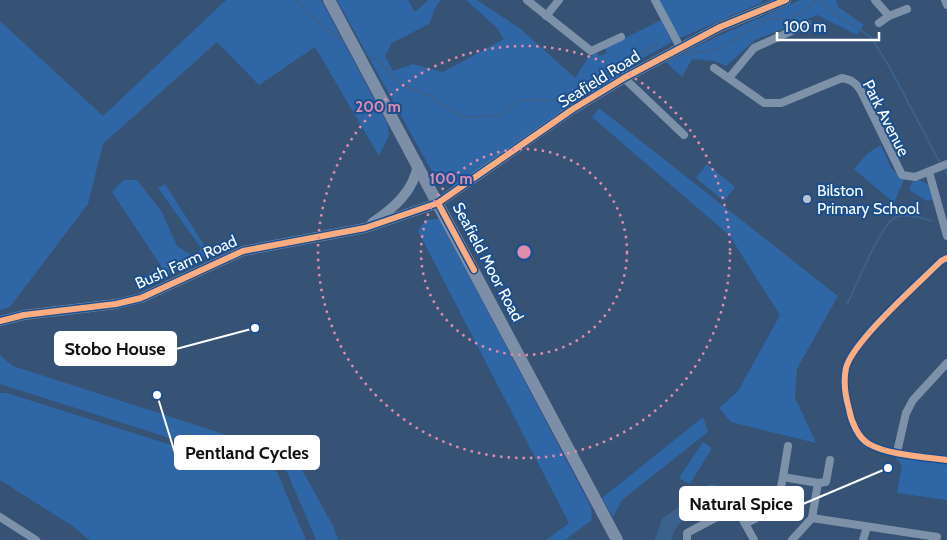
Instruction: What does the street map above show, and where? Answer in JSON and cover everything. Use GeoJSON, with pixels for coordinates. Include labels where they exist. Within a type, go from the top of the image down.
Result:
{"type":"FeatureCollection","features":[{"type":"Feature","properties":{"kind":"main road","name":"Seafield Moor Road"},"geometry":{"type":"LineString","coordinates":[[329,0],[617,540]]}},
{"type":"Feature","properties":{"kind":"street"},"geometry":{"type":"LineString","coordinates":[[527,0],[591,52],[621,36]]}},
{"type":"Feature","properties":{"kind":"street"},"geometry":{"type":"LineString","coordinates":[[546,16],[559,0]]}},
{"type":"Feature","properties":{"kind":"street"},"geometry":{"type":"LineString","coordinates":[[654,0],[680,47]]}},
{"type":"Feature","properties":{"kind":"street","name":"Seafield Road"},"geometry":{"type":"LineString","coordinates":[[438,203],[573,109],[624,78],[680,47],[786,0]]}},
{"type":"Feature","properties":{"kind":"street"},"geometry":{"type":"LineString","coordinates":[[875,0],[888,16]]}},
{"type":"Feature","properties":{"kind":"street"},"geometry":{"type":"LineString","coordinates":[[945,0],[947,6]]}},
{"type":"Feature","properties":{"kind":"street"},"geometry":{"type":"LineString","coordinates":[[879,22],[888,16],[907,9]]}},
{"type":"Feature","properties":{"kind":"street"},"geometry":{"type":"LineString","coordinates":[[729,78],[754,48],[807,24]]}},
{"type":"Feature","properties":{"kind":"street","name":"Park Avenue"},"geometry":{"type":"LineString","coordinates":[[714,68],[764,103],[781,103],[842,78],[850,80],[861,91],[902,176],[909,178],[929,172]]}},
{"type":"Feature","properties":{"kind":"street"},"geometry":{"type":"LineString","coordinates":[[624,78],[684,135]]}},
{"type":"Feature","properties":{"kind":"street","name":"Bush Farm Road"},"geometry":{"type":"LineString","coordinates":[[365,228],[386,213],[404,196],[416,178],[418,164]]}},
{"type":"Feature","properties":{"kind":"street"},"geometry":{"type":"LineString","coordinates":[[947,164],[929,172],[947,236]]}},
{"type":"Feature","properties":{"kind":"street","name":"Bush Farm Road"},"geometry":{"type":"LineString","coordinates":[[0,321],[24,315],[116,304],[133,300],[243,251],[365,228],[438,203]]}},
{"type":"Feature","properties":{"kind":"street"},"geometry":{"type":"LineString","coordinates":[[947,258],[941,261],[862,340],[847,367],[844,383],[851,418],[860,435],[868,444],[881,450],[947,460]]}},
{"type":"Feature","properties":{"kind":"street"},"geometry":{"type":"LineString","coordinates":[[897,452],[906,413],[913,400],[947,363]]}},
{"type":"Feature","properties":{"kind":"street"},"geometry":{"type":"LineString","coordinates":[[745,524],[777,507],[788,446]]}},
{"type":"Feature","properties":{"kind":"street"},"geometry":{"type":"LineString","coordinates":[[783,477],[818,483],[826,482],[830,460]]}},
{"type":"Feature","properties":{"kind":"street"},"geometry":{"type":"LineString","coordinates":[[792,540],[812,518],[818,483]]}},
{"type":"Feature","properties":{"kind":"street"},"geometry":{"type":"LineString","coordinates":[[687,540],[687,533],[736,507],[754,540]]}},
{"type":"Feature","properties":{"kind":"street"},"geometry":{"type":"LineString","coordinates":[[0,517],[36,540]]}},
{"type":"Feature","properties":{"kind":"street"},"geometry":{"type":"LineString","coordinates":[[812,518],[937,537],[936,540]]}},
{"type":"Feature","properties":{"kind":"street"},"geometry":{"type":"LineString","coordinates":[[864,540],[867,527]]}},
{"type":"Feature","properties":{"kind":"shaded area"},"geometry":{"type":"Polygon","coordinates":[[[226,0],[321,0],[387,123],[389,135],[379,156],[315,47],[259,85],[217,42],[103,144],[88,204],[10,307],[0,310],[0,21],[103,116],[226,0]]]}},
{"type":"Feature","properties":{"kind":"shaded area"},"geometry":{"type":"Polygon","coordinates":[[[337,0],[408,0],[415,12],[428,0],[442,0],[437,4],[429,24],[392,43],[385,56],[393,71],[413,64],[443,72],[504,39],[496,27],[466,0],[477,0],[521,29],[575,78],[588,58],[597,52],[599,56],[607,53],[605,48],[661,20],[672,42],[627,67],[628,70],[455,186],[436,179],[337,0]]]}},
{"type":"Feature","properties":{"kind":"shaded area"},"geometry":{"type":"Polygon","coordinates":[[[658,0],[762,0],[763,2],[678,39],[658,0]]]}},
{"type":"Feature","properties":{"kind":"shaded area"},"geometry":{"type":"Polygon","coordinates":[[[800,0],[836,0],[838,7],[864,25],[857,35],[817,15],[755,40],[726,66],[715,61],[692,59],[682,77],[666,62],[705,42],[800,0]]]}},
{"type":"Feature","properties":{"kind":"shaded area"},"geometry":{"type":"Polygon","coordinates":[[[599,108],[838,296],[797,369],[795,397],[816,443],[731,422],[719,408],[738,391],[780,315],[729,235],[592,117],[599,108]]]}},
{"type":"Feature","properties":{"kind":"shaded area"},"geometry":{"type":"Polygon","coordinates":[[[881,145],[891,168],[904,180],[894,203],[854,169],[868,153],[881,145]]]}},
{"type":"Feature","properties":{"kind":"shaded area"},"geometry":{"type":"Polygon","coordinates":[[[707,164],[735,187],[724,201],[696,178],[707,164]]]}},
{"type":"Feature","properties":{"kind":"shaded area"},"geometry":{"type":"Polygon","coordinates":[[[124,180],[137,180],[162,212],[177,246],[195,257],[201,248],[158,188],[165,184],[210,254],[167,275],[112,192],[124,180]]]}},
{"type":"Feature","properties":{"kind":"shaded area"},"geometry":{"type":"Polygon","coordinates":[[[918,180],[928,184],[933,199],[927,201],[909,190],[912,182],[918,180]]]}},
{"type":"Feature","properties":{"kind":"shaded area"},"geometry":{"type":"Polygon","coordinates":[[[439,219],[591,507],[592,520],[565,540],[546,540],[569,523],[418,231],[425,220],[439,219]]]}},
{"type":"Feature","properties":{"kind":"shaded area"},"geometry":{"type":"Polygon","coordinates":[[[0,355],[13,366],[227,435],[256,440],[277,449],[300,466],[333,526],[338,540],[316,540],[281,458],[237,445],[223,455],[0,384],[0,355]]]}},
{"type":"Feature","properties":{"kind":"shaded area"},"geometry":{"type":"Polygon","coordinates":[[[0,393],[7,393],[222,461],[251,462],[271,468],[277,472],[306,540],[89,540],[74,527],[0,480],[0,393]]]}},
{"type":"Feature","properties":{"kind":"shaded area"},"geometry":{"type":"Polygon","coordinates":[[[703,417],[708,432],[622,500],[613,517],[602,498],[703,417]]]}},
{"type":"Feature","properties":{"kind":"shaded area"},"geometry":{"type":"Polygon","coordinates":[[[703,442],[712,448],[690,484],[679,478],[703,442]]]}},
{"type":"Feature","properties":{"kind":"shaded area"},"geometry":{"type":"Polygon","coordinates":[[[894,455],[947,463],[947,500],[897,493],[902,466],[894,455]]]}},
{"type":"Feature","properties":{"kind":"shaded area"},"geometry":{"type":"Polygon","coordinates":[[[710,484],[720,486],[720,493],[713,501],[681,522],[671,540],[655,540],[662,519],[710,484]]]}},
{"type":"Feature","properties":{"kind":"waterway"},"geometry":{"type":"LineString","coordinates":[[297,0],[305,12],[345,42]]}},
{"type":"Feature","properties":{"kind":"waterway"},"geometry":{"type":"LineString","coordinates":[[686,54],[720,49],[767,19],[791,19],[818,0]]}},
{"type":"Feature","properties":{"kind":"waterway"},"geometry":{"type":"LineString","coordinates":[[821,0],[825,7],[871,37],[890,68],[939,161]]}},
{"type":"Feature","properties":{"kind":"waterway"},"geometry":{"type":"LineString","coordinates":[[363,52],[377,60],[400,83],[428,95],[463,117],[500,116],[520,100],[561,100],[659,43]]}},
{"type":"Feature","properties":{"kind":"waterway"},"geometry":{"type":"LineString","coordinates":[[847,304],[875,244],[894,218],[908,216],[932,221]]}},
{"type":"Feature","properties":{"kind":"cycle path"},"geometry":{"type":"LineString","coordinates":[[0,321],[24,315],[116,304],[141,298],[243,251],[365,228],[438,203],[573,109],[624,78],[720,27],[786,0]]}},
{"type":"Feature","properties":{"kind":"cycle path"},"geometry":{"type":"LineString","coordinates":[[438,203],[474,270]]}},
{"type":"Feature","properties":{"kind":"cycle path"},"geometry":{"type":"LineString","coordinates":[[947,258],[941,261],[873,328],[851,357],[845,373],[846,399],[851,419],[858,433],[865,441],[886,451],[947,460]]}},
{"type":"Feature","properties":{"kind":"place","name":"Bilston Primary School"},"geometry":{"type":"Point","coordinates":[807,199]}},
{"type":"Feature","properties":{"kind":"place","name":"Stobo House"},"geometry":{"type":"Point","coordinates":[255,328]}},
{"type":"Feature","properties":{"kind":"place","name":"Pentland Cycles"},"geometry":{"type":"Point","coordinates":[157,395]}},
{"type":"Feature","properties":{"kind":"place","name":"Natural Spice"},"geometry":{"type":"Point","coordinates":[888,468]}}]}
